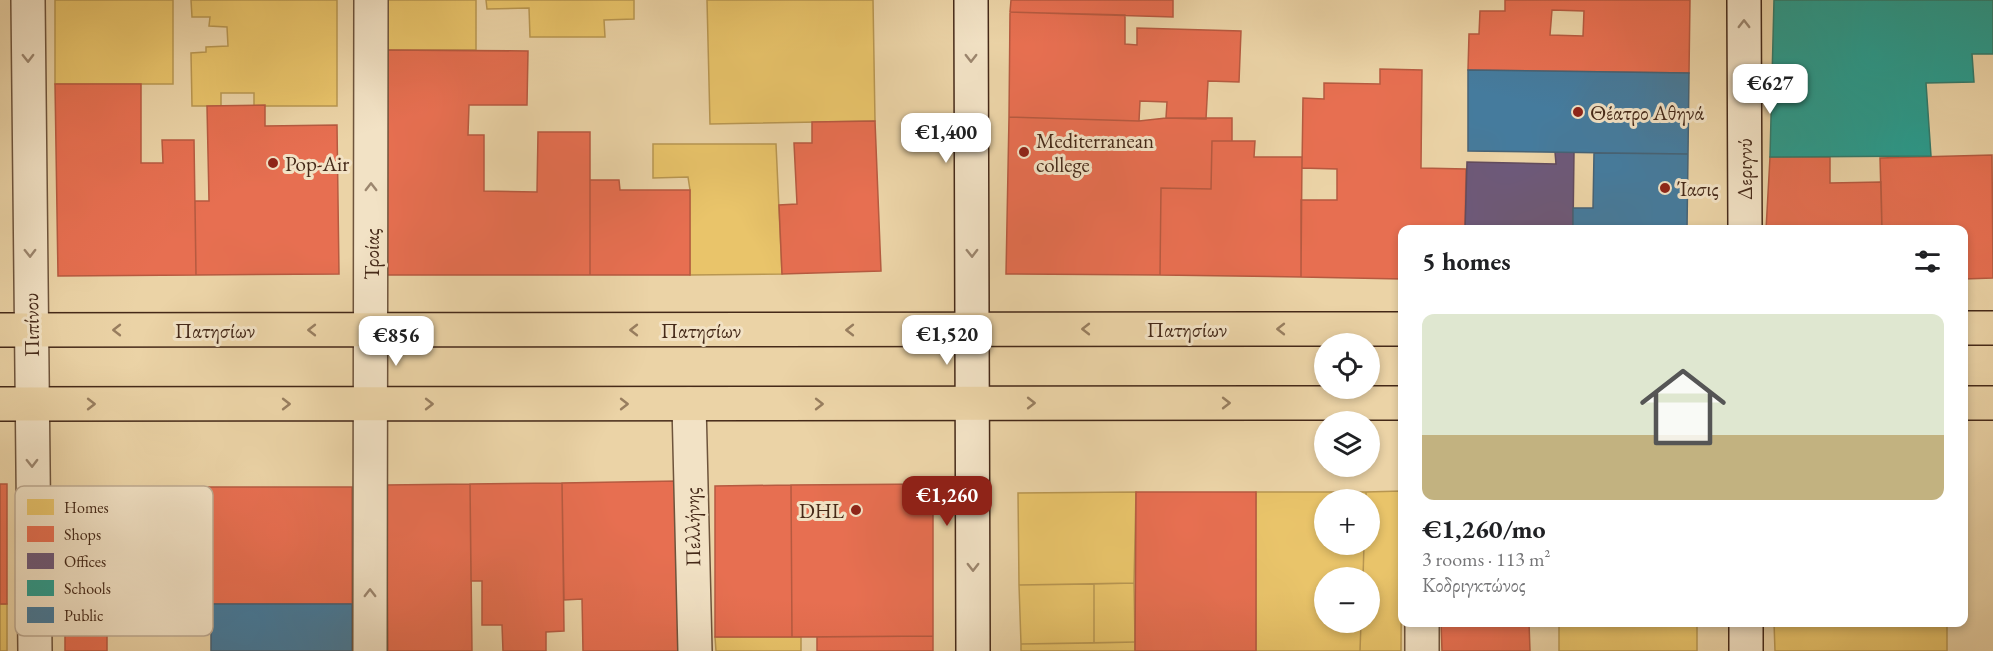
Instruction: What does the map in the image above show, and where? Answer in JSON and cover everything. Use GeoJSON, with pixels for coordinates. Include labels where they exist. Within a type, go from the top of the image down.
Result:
{"type":"FeatureCollection","features":[{"type":"Feature","properties":{"kind":"main road"},"geometry":{"type":"LineString","coordinates":[[1968,328],[1993,328]]}},
{"type":"Feature","properties":{"kind":"main road","name":"Πατησίων"},"geometry":{"type":"LineString","coordinates":[[16,330],[1398,329]]}},
{"type":"Feature","properties":{"kind":"main road"},"geometry":{"type":"LineString","coordinates":[[1968,403],[1993,403]]}},
{"type":"Feature","properties":{"kind":"main road"},"geometry":{"type":"LineString","coordinates":[[0,404],[1398,404]]}},
{"type":"Feature","properties":{"kind":"street","name":"Πιπίνου"},"geometry":{"type":"LineString","coordinates":[[28,0],[16,330],[32,404],[33,486]]}},
{"type":"Feature","properties":{"kind":"street","name":"Τροίας"},"geometry":{"type":"LineString","coordinates":[[370,651],[371,0]]}},
{"type":"Feature","properties":{"kind":"street"},"geometry":{"type":"LineString","coordinates":[[971,0],[973,651]]}},
{"type":"Feature","properties":{"kind":"street","name":"Δεριγνύ"},"geometry":{"type":"LineString","coordinates":[[1744,0],[1745,225]]}},
{"type":"Feature","properties":{"kind":"street","name":"Πελλήνης"},"geometry":{"type":"LineString","coordinates":[[689,404],[695,651]]}},
{"type":"Feature","properties":{"kind":"street"},"geometry":{"type":"LineString","coordinates":[[1422,627],[1422,651]]}},
{"type":"Feature","properties":{"kind":"street"},"geometry":{"type":"LineString","coordinates":[[1746,627],[1746,651]]}},
{"type":"Feature","properties":{"kind":"street","name":"Πιπίνου"},"geometry":{"type":"LineString","coordinates":[[35,636],[35,651]]}},
{"type":"Feature","properties":{"kind":"building: Homes"},"geometry":{"type":"Polygon","coordinates":[[[55,0],[173,0],[173,84],[55,84],[55,0]]]}},
{"type":"Feature","properties":{"kind":"building: Homes"},"geometry":{"type":"Polygon","coordinates":[[[191,0],[337,0],[337,106],[254,106],[254,93],[221,93],[221,106],[192,106],[191,53],[206,52],[206,47],[228,46],[227,27],[209,26],[210,17],[192,17],[191,0]]]}},
{"type":"Feature","properties":{"kind":"building: Homes"},"geometry":{"type":"Polygon","coordinates":[[[384,0],[476,0],[476,50],[384,50],[384,0]]]}},
{"type":"Feature","properties":{"kind":"building: Homes"},"geometry":{"type":"Polygon","coordinates":[[[486,0],[634,0],[634,19],[604,20],[605,37],[530,37],[529,8],[487,9],[486,0]]]}},
{"type":"Feature","properties":{"kind":"building: Homes"},"geometry":{"type":"Polygon","coordinates":[[[707,0],[873,0],[875,121],[710,124],[707,0]]]}},
{"type":"Feature","properties":{"kind":"building: Homes"},"geometry":{"type":"Polygon","coordinates":[[[653,144],[776,144],[782,274],[690,275],[688,177],[653,178],[653,144]]]}},
{"type":"Feature","properties":{"kind":"building: Homes"},"geometry":{"type":"Polygon","coordinates":[[[1398,491],[1398,627],[1401,627],[1401,651],[1360,651],[1361,633],[1380,633],[1380,567],[1363,567],[1364,555],[1380,555],[1380,492],[1398,491]]]}},
{"type":"Feature","properties":{"kind":"building: Homes"},"geometry":{"type":"Polygon","coordinates":[[[1136,492],[1134,583],[1019,585],[1018,493],[1136,492]]]}},
{"type":"Feature","properties":{"kind":"building: Homes"},"geometry":{"type":"Polygon","coordinates":[[[1256,492],[1314,492],[1314,555],[1364,555],[1363,567],[1314,567],[1314,633],[1361,633],[1360,651],[1256,651],[1256,492]]]}},
{"type":"Feature","properties":{"kind":"building: Homes"},"geometry":{"type":"Polygon","coordinates":[[[1134,583],[1135,642],[1094,643],[1094,584],[1134,583]]]}},
{"type":"Feature","properties":{"kind":"building: Homes"},"geometry":{"type":"Polygon","coordinates":[[[1094,584],[1094,643],[1021,644],[1019,585],[1094,584]]]}},
{"type":"Feature","properties":{"kind":"building: Homes"},"geometry":{"type":"Polygon","coordinates":[[[0,604],[7,604],[7,651],[0,651],[0,604]]]}},
{"type":"Feature","properties":{"kind":"building: Homes"},"geometry":{"type":"Polygon","coordinates":[[[1559,627],[1697,627],[1697,651],[1559,651],[1559,627]]]}},
{"type":"Feature","properties":{"kind":"building: Homes"},"geometry":{"type":"Polygon","coordinates":[[[1774,627],[1947,627],[1947,651],[1775,651],[1774,627]]]}},
{"type":"Feature","properties":{"kind":"building: Homes"},"geometry":{"type":"Polygon","coordinates":[[[715,637],[801,637],[801,651],[716,651],[715,637]]]}},
{"type":"Feature","properties":{"kind":"building: Homes"},"geometry":{"type":"Polygon","coordinates":[[[1135,642],[1135,651],[1021,651],[1021,644],[1135,642]]]}},
{"type":"Feature","properties":{"kind":"building: Shops"},"geometry":{"type":"Polygon","coordinates":[[[1011,0],[1173,0],[1173,17],[1010,12],[1011,0]]]}},
{"type":"Feature","properties":{"kind":"building: Shops"},"geometry":{"type":"Polygon","coordinates":[[[1505,0],[1690,0],[1689,73],[1468,70],[1469,34],[1479,34],[1480,11],[1505,11],[1505,0]],[[1552,10],[1550,35],[1583,36],[1584,11],[1552,10]]]}},
{"type":"Feature","properties":{"kind":"building: Shops"},"geometry":{"type":"Polygon","coordinates":[[[1010,12],[1125,15],[1125,44],[1137,45],[1137,28],[1241,31],[1239,82],[1208,81],[1206,119],[1166,118],[1167,102],[1140,101],[1139,121],[1009,117],[1010,12]]]}},
{"type":"Feature","properties":{"kind":"building: Shops"},"geometry":{"type":"Polygon","coordinates":[[[384,50],[528,51],[527,105],[469,105],[468,135],[484,135],[484,191],[537,192],[538,132],[590,132],[590,275],[382,275],[384,50]]]}},
{"type":"Feature","properties":{"kind":"building: Shops"},"geometry":{"type":"Polygon","coordinates":[[[1380,69],[1422,70],[1421,168],[1466,169],[1465,225],[1398,225],[1398,279],[1301,277],[1301,200],[1337,200],[1337,169],[1302,168],[1303,98],[1324,99],[1324,83],[1380,84],[1380,69]]]}},
{"type":"Feature","properties":{"kind":"building: Shops"},"geometry":{"type":"Polygon","coordinates":[[[55,84],[141,84],[141,163],[163,163],[162,140],[194,140],[196,275],[58,276],[55,84]]]}},
{"type":"Feature","properties":{"kind":"building: Shops","name":"Pop-Air"},"geometry":{"type":"Polygon","coordinates":[[[265,105],[265,126],[337,125],[339,274],[196,275],[195,201],[209,201],[207,106],[265,105]]]}},
{"type":"Feature","properties":{"kind":"building: Shops"},"geometry":{"type":"Polygon","coordinates":[[[1009,117],[1139,121],[1166,118],[1232,118],[1232,141],[1212,141],[1211,189],[1161,188],[1160,275],[1006,274],[1009,117]]]}},
{"type":"Feature","properties":{"kind":"building: Shops"},"geometry":{"type":"Polygon","coordinates":[[[875,121],[881,271],[782,274],[779,205],[797,204],[794,143],[812,143],[812,122],[875,121]]]}},
{"type":"Feature","properties":{"kind":"building: Shops"},"geometry":{"type":"Polygon","coordinates":[[[1212,141],[1255,141],[1254,157],[1302,157],[1301,277],[1160,275],[1161,188],[1211,189],[1212,141]]]}},
{"type":"Feature","properties":{"kind":"building: Shops"},"geometry":{"type":"Polygon","coordinates":[[[1992,155],[1993,278],[1968,279],[1968,225],[1882,225],[1880,158],[1992,155]]]}},
{"type":"Feature","properties":{"kind":"building: Shops"},"geometry":{"type":"Polygon","coordinates":[[[1770,157],[1830,157],[1830,183],[1881,182],[1882,225],[1766,225],[1770,157]]]}},
{"type":"Feature","properties":{"kind":"building: Shops"},"geometry":{"type":"Polygon","coordinates":[[[590,180],[619,180],[620,190],[690,190],[690,275],[590,275],[590,180]]]}},
{"type":"Feature","properties":{"kind":"building: Shops"},"geometry":{"type":"Polygon","coordinates":[[[677,481],[679,651],[583,651],[582,599],[564,600],[562,483],[677,481]]]}},
{"type":"Feature","properties":{"kind":"building: Shops"},"geometry":{"type":"Polygon","coordinates":[[[562,483],[564,631],[546,632],[546,651],[503,651],[502,625],[482,625],[482,581],[471,581],[470,484],[562,483]]]}},
{"type":"Feature","properties":{"kind":"building: Shops"},"geometry":{"type":"Polygon","coordinates":[[[0,484],[7,484],[7,604],[0,604],[0,484]]]}},
{"type":"Feature","properties":{"kind":"building: Shops"},"geometry":{"type":"Polygon","coordinates":[[[470,484],[472,651],[388,651],[386,485],[470,484]]]}},
{"type":"Feature","properties":{"kind":"building: Shops"},"geometry":{"type":"Polygon","coordinates":[[[933,484],[933,636],[792,637],[791,485],[933,484]]]}},
{"type":"Feature","properties":{"kind":"building: Shops"},"geometry":{"type":"Polygon","coordinates":[[[791,485],[792,637],[715,637],[715,486],[791,485]]]}},
{"type":"Feature","properties":{"kind":"building: Shops"},"geometry":{"type":"Polygon","coordinates":[[[213,487],[352,487],[352,604],[213,604],[213,487]]]}},
{"type":"Feature","properties":{"kind":"building: Shops"},"geometry":{"type":"Polygon","coordinates":[[[1136,492],[1256,492],[1256,651],[1135,651],[1136,492]]]}},
{"type":"Feature","properties":{"kind":"building: Shops"},"geometry":{"type":"Polygon","coordinates":[[[1441,627],[1529,627],[1530,651],[1442,651],[1441,627]]]}},
{"type":"Feature","properties":{"kind":"building: Shops"},"geometry":{"type":"Polygon","coordinates":[[[65,636],[107,636],[107,651],[65,651],[65,636]]]}},
{"type":"Feature","properties":{"kind":"building: Shops"},"geometry":{"type":"Polygon","coordinates":[[[933,636],[933,651],[817,651],[817,637],[933,636]]]}},
{"type":"Feature","properties":{"kind":"building: Offices"},"geometry":{"type":"Polygon","coordinates":[[[1555,152],[1574,152],[1573,225],[1465,225],[1467,162],[1556,164],[1555,152]]]}},
{"type":"Feature","properties":{"kind":"building: Schools"},"geometry":{"type":"Polygon","coordinates":[[[1774,0],[1993,0],[1993,54],[1972,54],[1974,82],[1926,83],[1931,156],[1770,157],[1774,0]]]}},
{"type":"Feature","properties":{"kind":"building: Public","name":"Θέατρο Αθηνά"},"geometry":{"type":"Polygon","coordinates":[[[1468,70],[1689,73],[1688,154],[1468,151],[1468,70]]]}},
{"type":"Feature","properties":{"kind":"building: Public"},"geometry":{"type":"Polygon","coordinates":[[[1594,153],[1688,154],[1687,225],[1573,225],[1573,208],[1593,208],[1594,153]]]}},
{"type":"Feature","properties":{"kind":"building: Public"},"geometry":{"type":"Polygon","coordinates":[[[213,604],[352,604],[352,651],[211,651],[213,604]]]}},
{"type":"Feature","properties":{"kind":"place","name":"Θέατρο Αθηνά"},"geometry":{"type":"Point","coordinates":[1578,112]}},
{"type":"Feature","properties":{"kind":"place","name":"Mediterranean college"},"geometry":{"type":"Point","coordinates":[1024,152]}},
{"type":"Feature","properties":{"kind":"place","name":"Pop-Air"},"geometry":{"type":"Point","coordinates":[273,163]}},
{"type":"Feature","properties":{"kind":"place","name":"Ίασις"},"geometry":{"type":"Point","coordinates":[1665,188]}},
{"type":"Feature","properties":{"kind":"place","name":"DHL"},"geometry":{"type":"Point","coordinates":[856,510]}}]}
